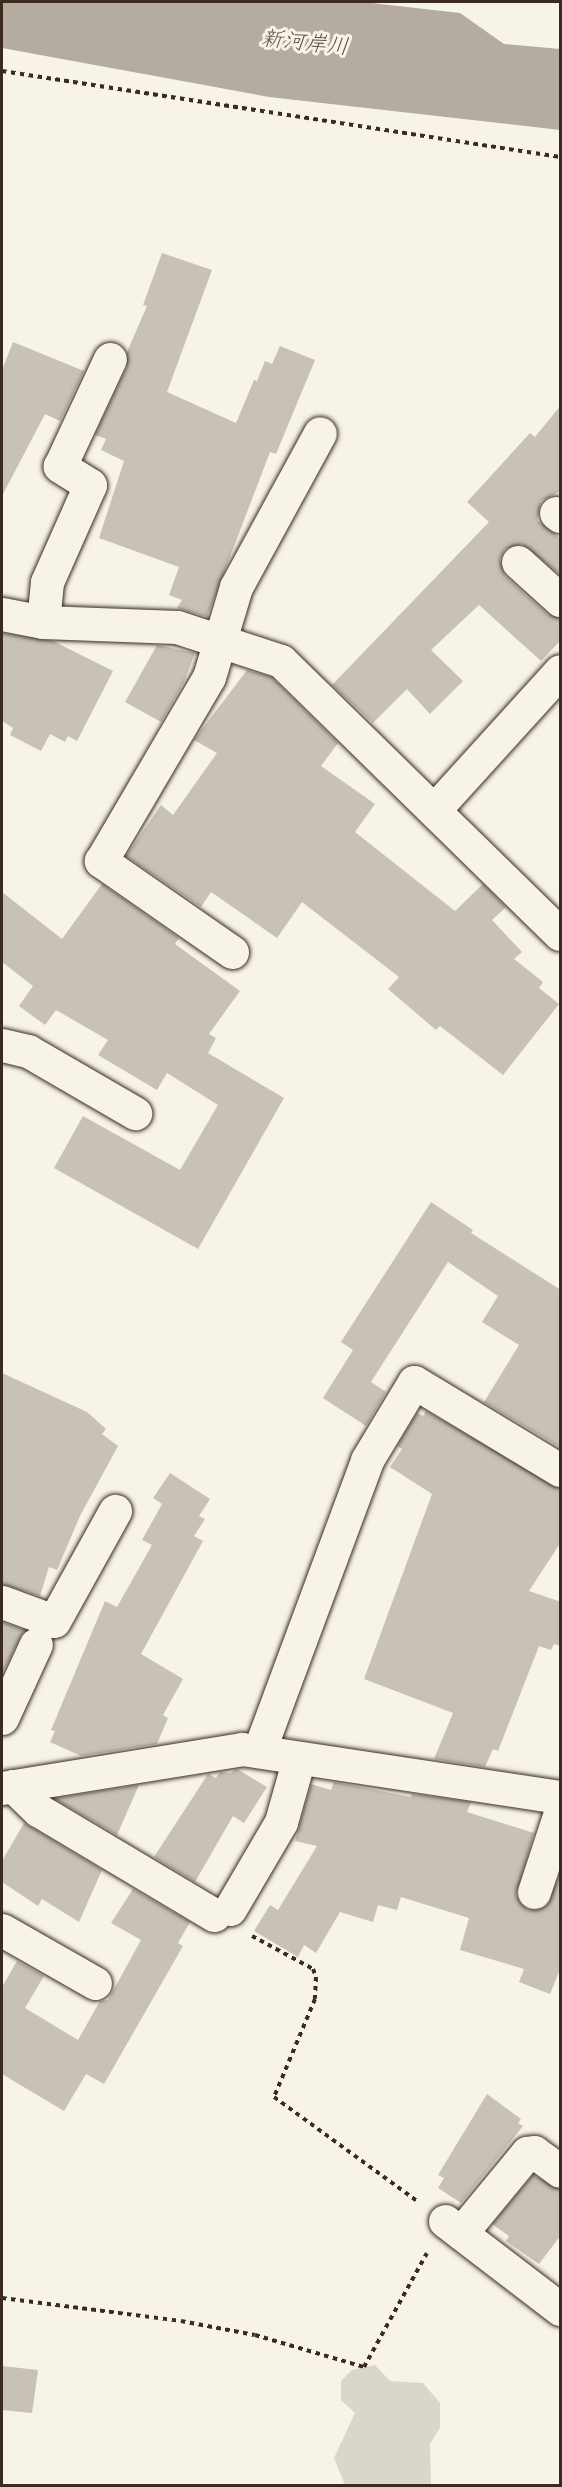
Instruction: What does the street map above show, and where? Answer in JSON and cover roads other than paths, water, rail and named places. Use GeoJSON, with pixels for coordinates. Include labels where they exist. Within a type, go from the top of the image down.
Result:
{"type":"FeatureCollection","features":[{"type":"Feature","properties":{"kind":"street"},"geometry":{"type":"LineString","coordinates":[[43,622],[47,582],[90,484],[60,466],[110,359]]}},
{"type":"Feature","properties":{"kind":"street"},"geometry":{"type":"LineString","coordinates":[[232,952],[101,861],[209,677],[236,586],[320,433]]}},
{"type":"Feature","properties":{"kind":"street"},"geometry":{"type":"LineString","coordinates":[[518,562],[561,600]]}},
{"type":"Feature","properties":{"kind":"street"},"geometry":{"type":"LineString","coordinates":[[2,614],[43,622],[177,627],[281,661],[561,933]]}},
{"type":"Feature","properties":{"kind":"street"},"geometry":{"type":"LineString","coordinates":[[435,809],[561,671]]}},
{"type":"Feature","properties":{"kind":"street"},"geometry":{"type":"LineString","coordinates":[[2,1045],[28,1051],[135,1113]]}},
{"type":"Feature","properties":{"kind":"street"},"geometry":{"type":"LineString","coordinates":[[259,1751],[367,1460],[414,1382],[561,1470]]}},
{"type":"Feature","properties":{"kind":"street"},"geometry":{"type":"LineString","coordinates":[[2,1602],[54,1621],[116,1511]]}},
{"type":"Feature","properties":{"kind":"street"},"geometry":{"type":"LineString","coordinates":[[2,1718],[36,1644]]}},
{"type":"Feature","properties":{"kind":"street"},"geometry":{"type":"LineString","coordinates":[[11,1781],[242,1749],[561,1797]]}},
{"type":"Feature","properties":{"kind":"street"},"geometry":{"type":"LineString","coordinates":[[11,1781],[38,1810],[222,1912],[281,1822],[299,1758]]}},
{"type":"Feature","properties":{"kind":"street"},"geometry":{"type":"LineString","coordinates":[[534,1892],[561,1813]]}},
{"type":"Feature","properties":{"kind":"street"},"geometry":{"type":"LineString","coordinates":[[2,1930],[95,1983]]}},
{"type":"Feature","properties":{"kind":"street"},"geometry":{"type":"LineString","coordinates":[[561,2171],[534,2152],[527,2153],[453,2227],[561,2309]]}},
{"type":"Feature","properties":{"kind":"water","name":"新河岸川"},"geometry":{"type":"Polygon","coordinates":[[[2,2],[363,2],[460,13],[504,44],[560,49],[560,130],[269,97],[2,48],[2,2]]]}}]}
